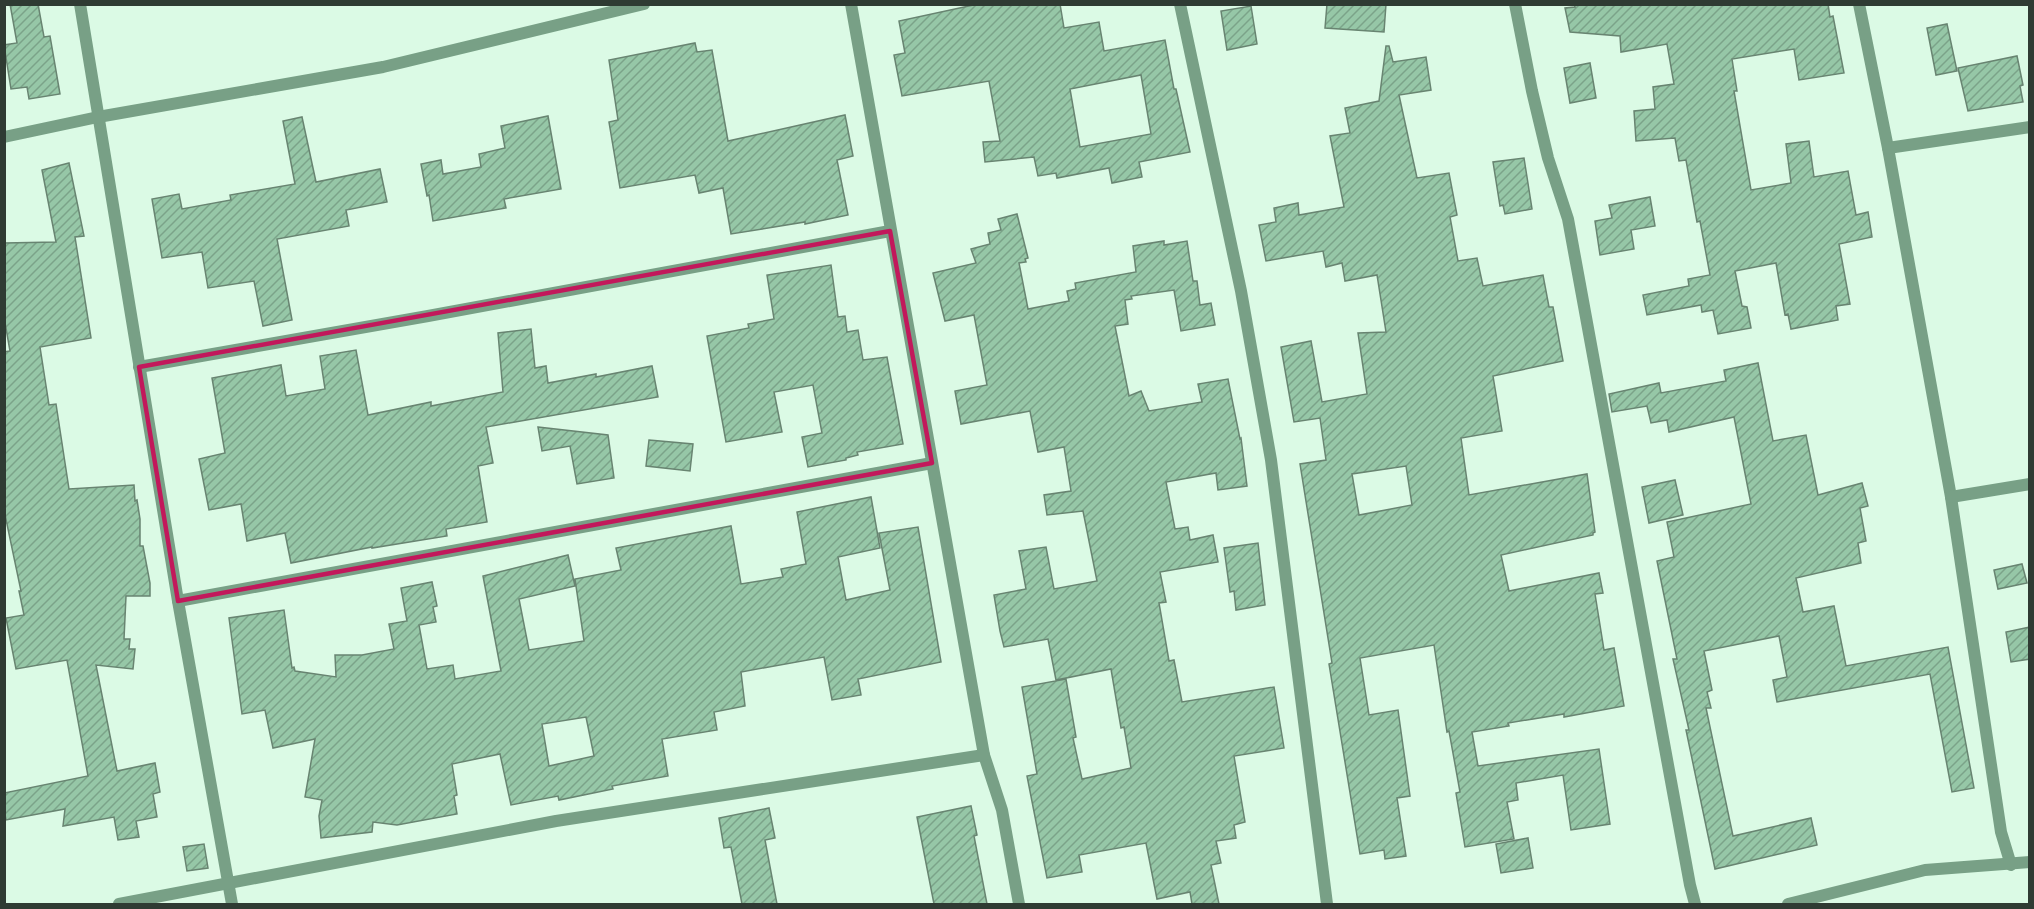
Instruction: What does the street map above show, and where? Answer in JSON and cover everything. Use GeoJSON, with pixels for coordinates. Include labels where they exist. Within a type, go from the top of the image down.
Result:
{"type":"FeatureCollection","features":[{"type":"Feature","properties":{"kind":"street"},"geometry":{"type":"LineString","coordinates":[[80,4],[178,601],[232,904]]}},
{"type":"Feature","properties":{"kind":"street"},"geometry":{"type":"LineString","coordinates":[[4,137],[98,117],[383,67],[645,4]]}},
{"type":"Feature","properties":{"kind":"street"},"geometry":{"type":"LineString","coordinates":[[851,4],[984,755],[1002,810],[1019,904]]}},
{"type":"Feature","properties":{"kind":"street"},"geometry":{"type":"LineString","coordinates":[[1180,4],[1241,291],[1271,460],[1327,904]]}},
{"type":"Feature","properties":{"kind":"street"},"geometry":{"type":"LineString","coordinates":[[1515,4],[1548,158],[1568,219],[1695,904]]}},
{"type":"Feature","properties":{"kind":"street"},"geometry":{"type":"LineString","coordinates":[[1859,4],[1888,148],[1951,497],[2001,832],[2011,864]]}},
{"type":"Feature","properties":{"kind":"street"},"geometry":{"type":"LineString","coordinates":[[1888,148],[2030,127]]}},
{"type":"Feature","properties":{"kind":"street"},"geometry":{"type":"LineString","coordinates":[[139,367],[890,231]]}},
{"type":"Feature","properties":{"kind":"street"},"geometry":{"type":"LineString","coordinates":[[178,601],[932,463]]}},
{"type":"Feature","properties":{"kind":"street"},"geometry":{"type":"LineString","coordinates":[[1951,497],[2030,484]]}},
{"type":"Feature","properties":{"kind":"street"},"geometry":{"type":"LineString","coordinates":[[119,904],[556,821],[984,755]]}},
{"type":"Feature","properties":{"kind":"street"},"geometry":{"type":"LineString","coordinates":[[1788,904],[1925,870],[2030,862]]}},
{"type":"Feature","properties":{"kind":"highlighted area"},"geometry":{"type":"Polygon","coordinates":[[[890,231],[932,463],[178,601],[139,367],[890,231]]]}},
{"type":"Feature","properties":{"kind":"building"},"geometry":{"type":"Polygon","coordinates":[[[10,4],[38,4],[44,37],[50,36],[60,94],[29,99],[27,87],[11,89],[4,45],[17,43],[10,4]]]}},
{"type":"Feature","properties":{"kind":"building"},"geometry":{"type":"Polygon","coordinates":[[[978,4],[1060,4],[1064,28],[1099,22],[1104,51],[1165,40],[1174,89],[1176,89],[1190,152],[1139,162],[1142,177],[1112,183],[1109,168],[1057,178],[1056,173],[1038,176],[1034,157],[985,162],[983,142],[1000,141],[989,81],[902,96],[894,55],[905,53],[899,21],[978,4]],[[1141,75],[1070,89],[1080,147],[1151,134],[1141,75]]]}},
{"type":"Feature","properties":{"kind":"building"},"geometry":{"type":"Polygon","coordinates":[[[1327,4],[1386,4],[1384,32],[1325,28],[1327,4]]]}},
{"type":"Feature","properties":{"kind":"building"},"geometry":{"type":"Polygon","coordinates":[[[1574,4],[1828,4],[1830,17],[1833,16],[1844,73],[1799,80],[1794,49],[1732,59],[1737,91],[1734,91],[1751,190],[1791,183],[1786,144],[1809,141],[1814,177],[1848,171],[1856,215],[1868,212],[1872,237],[1839,244],[1850,304],[1836,306],[1838,320],[1791,329],[1788,314],[1785,315],[1776,263],[1735,271],[1742,306],[1747,307],[1751,328],[1718,334],[1713,310],[1702,312],[1701,305],[1647,315],[1643,295],[1689,286],[1688,279],[1710,275],[1700,221],[1697,222],[1686,160],[1679,161],[1675,138],[1636,141],[1634,111],[1655,109],[1653,87],[1674,84],[1667,44],[1621,52],[1620,36],[1570,32],[1565,8],[1575,7],[1574,4]]]}},
{"type":"Feature","properties":{"kind":"building"},"geometry":{"type":"Polygon","coordinates":[[[1251,6],[1257,44],[1227,50],[1221,11],[1251,6]]]}},
{"type":"Feature","properties":{"kind":"building"},"geometry":{"type":"Polygon","coordinates":[[[1947,24],[1957,71],[1936,75],[1927,28],[1947,24]]]}},
{"type":"Feature","properties":{"kind":"building"},"geometry":{"type":"Polygon","coordinates":[[[695,43],[697,52],[712,50],[728,141],[845,115],[853,156],[837,160],[848,215],[805,224],[805,222],[731,234],[723,188],[699,193],[695,175],[620,188],[609,122],[618,120],[609,60],[695,43]]]}},
{"type":"Feature","properties":{"kind":"building"},"geometry":{"type":"Polygon","coordinates":[[[1386,46],[1389,46],[1393,62],[1426,57],[1431,90],[1399,95],[1417,178],[1449,173],[1457,215],[1450,217],[1458,261],[1477,258],[1483,286],[1543,275],[1549,307],[1553,307],[1563,361],[1493,376],[1502,431],[1461,438],[1469,495],[1587,474],[1595,532],[1593,535],[1501,555],[1509,591],[1599,573],[1603,593],[1595,594],[1604,650],[1614,648],[1624,706],[1564,717],[1564,714],[1508,723],[1509,726],[1472,732],[1478,766],[1599,749],[1610,824],[1571,830],[1563,775],[1516,783],[1518,800],[1507,802],[1514,839],[1465,847],[1456,793],[1460,792],[1449,731],[1447,732],[1434,645],[1360,658],[1369,715],[1398,710],[1410,796],[1397,798],[1406,856],[1385,859],[1384,850],[1360,854],[1300,464],[1326,460],[1320,418],[1294,422],[1281,347],[1311,341],[1322,402],[1367,394],[1358,333],[1386,332],[1377,275],[1345,281],[1342,263],[1326,267],[1323,251],[1266,261],[1259,225],[1276,222],[1274,208],[1298,203],[1299,215],[1344,207],[1330,136],[1350,133],[1345,108],[1379,101],[1386,46]],[[1406,466],[1352,474],[1359,515],[1412,505],[1406,466]]]}},
{"type":"Feature","properties":{"kind":"building"},"geometry":{"type":"Polygon","coordinates":[[[2017,56],[2023,85],[2020,86],[2023,102],[1968,111],[1958,68],[2017,56]]]}},
{"type":"Feature","properties":{"kind":"building"},"geometry":{"type":"Polygon","coordinates":[[[1590,63],[1596,98],[1570,103],[1564,68],[1590,63]]]}},
{"type":"Feature","properties":{"kind":"building"},"geometry":{"type":"Polygon","coordinates":[[[548,116],[561,189],[504,199],[506,208],[433,221],[421,164],[441,160],[443,174],[481,167],[479,154],[505,148],[501,126],[548,116]]]}},
{"type":"Feature","properties":{"kind":"building"},"geometry":{"type":"Polygon","coordinates":[[[302,117],[316,182],[380,169],[387,202],[346,210],[349,226],[277,239],[292,320],[263,326],[254,281],[208,288],[202,252],[162,258],[152,199],[179,194],[182,209],[231,200],[230,195],[295,184],[283,121],[302,117]]]}},
{"type":"Feature","properties":{"kind":"building"},"geometry":{"type":"Polygon","coordinates":[[[1524,158],[1532,209],[1505,214],[1503,205],[1500,206],[1493,162],[1524,158]]]}},
{"type":"Feature","properties":{"kind":"building"},"geometry":{"type":"Polygon","coordinates":[[[69,163],[84,236],[75,237],[91,338],[40,347],[49,405],[56,404],[69,489],[134,485],[140,519],[140,546],[143,546],[150,583],[150,596],[126,596],[124,639],[130,639],[129,649],[135,649],[133,669],[96,665],[117,771],[155,763],[160,792],[153,794],[157,817],[136,821],[139,837],[118,840],[114,817],[63,826],[65,809],[6,820],[4,810],[4,793],[88,776],[67,660],[16,669],[6,618],[24,615],[4,510],[4,352],[10,351],[4,317],[4,243],[56,242],[42,170],[69,163]]]}},
{"type":"Feature","properties":{"kind":"building"},"geometry":{"type":"Polygon","coordinates":[[[1650,197],[1655,226],[1631,230],[1634,249],[1600,255],[1595,221],[1612,218],[1609,205],[1650,197]]]}},
{"type":"Feature","properties":{"kind":"building"},"geometry":{"type":"Polygon","coordinates":[[[1017,214],[1028,258],[1025,259],[1026,262],[1019,263],[1028,309],[1069,301],[1067,291],[1076,289],[1075,283],[1136,272],[1133,246],[1164,241],[1164,245],[1187,241],[1193,281],[1197,281],[1200,305],[1211,303],[1215,325],[1181,331],[1174,290],[1131,296],[1132,299],[1125,300],[1128,324],[1115,326],[1129,396],[1141,391],[1149,411],[1202,402],[1198,384],[1228,379],[1241,438],[1247,486],[1218,490],[1216,473],[1166,482],[1175,529],[1188,527],[1190,540],[1213,535],[1218,562],[1160,572],[1166,602],[1159,603],[1169,661],[1174,660],[1182,702],[1274,687],[1284,748],[1234,756],[1245,822],[1234,825],[1236,838],[1216,841],[1221,863],[1211,865],[1219,904],[1192,904],[1190,892],[1157,899],[1146,843],[1079,855],[1082,872],[1047,878],[1027,776],[1037,774],[1022,687],[1066,679],[1076,737],[1073,738],[1082,779],[1131,768],[1124,727],[1121,728],[1111,669],[1056,680],[1048,639],[1004,647],[1000,631],[994,595],[1026,589],[1019,551],[1046,547],[1054,589],[1097,581],[1083,511],[1047,515],[1044,495],[1071,491],[1064,447],[1038,452],[1030,411],[961,424],[955,391],[987,385],[974,315],[945,321],[933,273],[976,263],[971,249],[990,244],[988,233],[1001,230],[998,219],[1017,214]]]}},
{"type":"Feature","properties":{"kind":"building"},"geometry":{"type":"Polygon","coordinates":[[[831,265],[838,317],[845,316],[847,332],[858,330],[863,360],[887,357],[903,444],[857,452],[858,455],[846,458],[846,460],[808,467],[802,437],[822,433],[813,385],[774,392],[782,432],[726,442],[707,336],[749,328],[748,324],[774,319],[767,275],[831,265]]]}},
{"type":"Feature","properties":{"kind":"building"},"geometry":{"type":"Polygon","coordinates":[[[531,329],[535,368],[546,366],[548,383],[596,374],[596,377],[652,366],[658,397],[486,427],[493,463],[478,466],[487,522],[446,529],[447,536],[372,547],[291,563],[285,533],[247,541],[241,504],[209,510],[199,459],[225,453],[212,378],[281,365],[286,396],[325,389],[320,356],[356,350],[368,415],[431,402],[431,406],[503,392],[498,333],[531,329]]]}},
{"type":"Feature","properties":{"kind":"building"},"geometry":{"type":"Polygon","coordinates":[[[1758,363],[1773,441],[1806,435],[1818,495],[1862,483],[1868,506],[1860,508],[1866,541],[1858,543],[1861,563],[1796,578],[1803,612],[1834,606],[1846,666],[1948,647],[1974,788],[1952,792],[1930,674],[1777,702],[1773,680],[1787,677],[1779,636],[1704,651],[1712,690],[1707,692],[1711,708],[1706,708],[1733,836],[1811,818],[1817,845],[1715,869],[1686,730],[1689,730],[1673,659],[1677,659],[1657,561],[1674,557],[1667,522],[1751,504],[1734,417],[1669,432],[1667,420],[1651,423],[1647,406],[1612,412],[1609,394],[1659,383],[1661,393],[1726,381],[1724,370],[1758,363]]]}},
{"type":"Feature","properties":{"kind":"building"},"geometry":{"type":"Polygon","coordinates":[[[538,427],[608,435],[614,478],[577,484],[570,446],[542,451],[538,427]]]}},
{"type":"Feature","properties":{"kind":"building"},"geometry":{"type":"Polygon","coordinates":[[[649,440],[693,444],[690,471],[646,466],[649,440]]]}},
{"type":"Feature","properties":{"kind":"building"},"geometry":{"type":"Polygon","coordinates":[[[1675,480],[1683,515],[1649,523],[1642,487],[1675,480]]]}},
{"type":"Feature","properties":{"kind":"building"},"geometry":{"type":"Polygon","coordinates":[[[871,497],[880,548],[838,557],[846,600],[890,590],[879,533],[918,527],[941,662],[858,679],[861,695],[832,700],[824,657],[741,672],[745,706],[714,712],[717,730],[662,739],[668,776],[612,786],[613,789],[559,800],[558,796],[511,805],[500,754],[452,764],[457,795],[454,796],[457,814],[397,825],[373,822],[372,832],[321,838],[319,816],[322,800],[305,797],[315,739],[273,748],[265,710],[242,714],[229,618],[284,610],[292,668],[294,667],[295,671],[336,677],[335,655],[362,655],[394,649],[389,624],[407,621],[401,588],[432,582],[437,606],[433,607],[436,622],[419,625],[427,669],[453,665],[455,679],[501,671],[483,576],[568,555],[575,586],[519,599],[529,650],[584,641],[575,579],[621,570],[616,548],[731,526],[741,584],[783,577],[781,569],[806,564],[797,512],[871,497]],[[586,717],[542,724],[549,766],[594,756],[586,717]]]}},
{"type":"Feature","properties":{"kind":"building"},"geometry":{"type":"Polygon","coordinates":[[[1258,543],[1265,605],[1236,610],[1234,591],[1230,592],[1224,548],[1258,543]]]}},
{"type":"Feature","properties":{"kind":"building"},"geometry":{"type":"Polygon","coordinates":[[[2022,564],[2027,583],[1998,589],[1994,570],[2022,564]]]}},
{"type":"Feature","properties":{"kind":"building"},"geometry":{"type":"Polygon","coordinates":[[[2030,627],[2030,659],[2011,662],[2006,632],[2030,627]]]}},
{"type":"Feature","properties":{"kind":"building"},"geometry":{"type":"Polygon","coordinates":[[[971,806],[977,835],[974,836],[987,904],[934,904],[917,817],[971,806]]]}},
{"type":"Feature","properties":{"kind":"building"},"geometry":{"type":"Polygon","coordinates":[[[769,808],[775,838],[765,840],[777,904],[742,904],[731,847],[724,848],[719,818],[769,808]]]}},
{"type":"Feature","properties":{"kind":"building"},"geometry":{"type":"Polygon","coordinates":[[[1528,838],[1533,868],[1501,873],[1496,844],[1528,838]]]}},
{"type":"Feature","properties":{"kind":"building"},"geometry":{"type":"Polygon","coordinates":[[[204,844],[208,868],[187,871],[183,847],[204,844]]]}}]}
